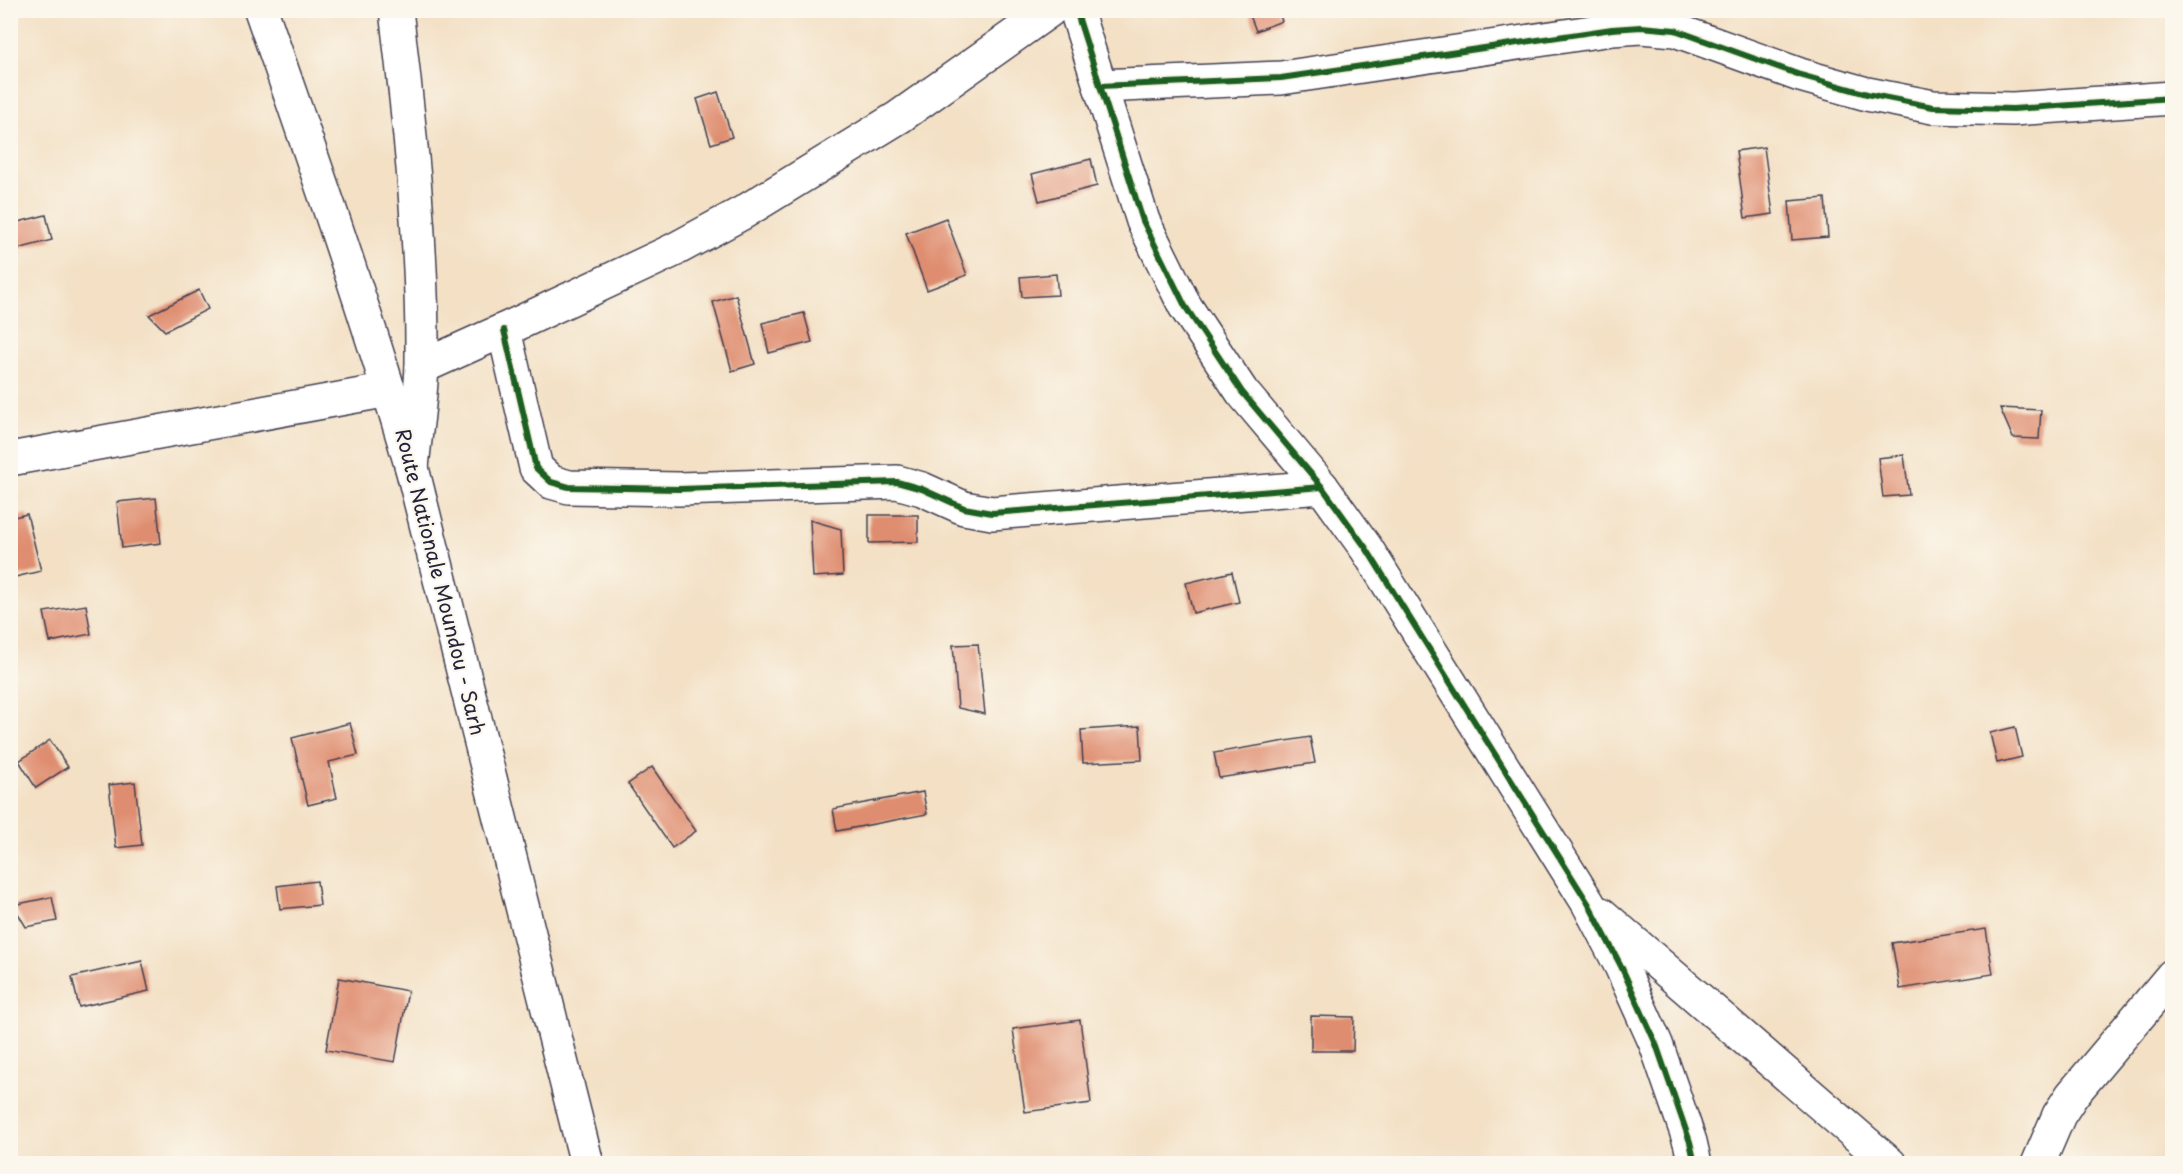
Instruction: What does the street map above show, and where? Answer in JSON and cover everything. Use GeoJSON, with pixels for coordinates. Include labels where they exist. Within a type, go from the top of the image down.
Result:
{"type":"FeatureCollection","features":[{"type":"Feature","properties":{"kind":"main road","name":"Route Nationale Moundou - Sarh"},"geometry":{"type":"LineString","coordinates":[[261,10],[320,178],[412,468],[587,1164]]}},
{"type":"Feature","properties":{"kind":"main road"},"geometry":{"type":"LineString","coordinates":[[396,10],[408,111],[421,258],[422,366],[412,468]]}},
{"type":"Feature","properties":{"kind":"main road"},"geometry":{"type":"LineString","coordinates":[[422,366],[672,251],[744,212],[899,117],[1050,10]]}},
{"type":"Feature","properties":{"kind":"main road"},"geometry":{"type":"LineString","coordinates":[[1076,10],[1143,221],[1185,306],[1242,392],[1322,487],[1366,548],[1588,903],[1621,966],[1656,1044],[1690,1142],[1695,1164]]}},
{"type":"Feature","properties":{"kind":"main road"},"geometry":{"type":"LineString","coordinates":[[1100,86],[1281,78],[1612,29],[1641,27],[1676,30],[1800,75],[1867,94],[1934,107],[2013,109],[2172,98]]}},
{"type":"Feature","properties":{"kind":"main road"},"geometry":{"type":"LineString","coordinates":[[504,330],[536,468],[550,482],[569,488],[679,489],[897,482],[922,489],[964,508],[992,513],[1322,487]]}},
{"type":"Feature","properties":{"kind":"main road"},"geometry":{"type":"LineString","coordinates":[[10,459],[389,390]]}},
{"type":"Feature","properties":{"kind":"main road"},"geometry":{"type":"LineString","coordinates":[[1588,903],[1890,1164]]}},
{"type":"Feature","properties":{"kind":"main road"},"geometry":{"type":"LineString","coordinates":[[2038,1164],[2059,1115],[2072,1095],[2172,976]]}},
{"type":"Feature","properties":{"kind":"building"},"geometry":{"type":"Polygon","coordinates":[[[1248,10],[1278,10],[1282,21],[1256,31],[1248,10]]]}},
{"type":"Feature","properties":{"kind":"building"},"geometry":{"type":"Polygon","coordinates":[[[718,92],[732,137],[711,144],[697,99],[718,92]]]}},
{"type":"Feature","properties":{"kind":"building"},"geometry":{"type":"Polygon","coordinates":[[[1764,147],[1773,214],[1745,218],[1736,151],[1764,147]]]}},
{"type":"Feature","properties":{"kind":"building"},"geometry":{"type":"Polygon","coordinates":[[[1091,159],[1097,186],[1039,201],[1032,174],[1091,159]]]}},
{"type":"Feature","properties":{"kind":"building"},"geometry":{"type":"Polygon","coordinates":[[[1825,198],[1828,237],[1792,240],[1789,201],[1825,198]]]}},
{"type":"Feature","properties":{"kind":"building"},"geometry":{"type":"Polygon","coordinates":[[[46,215],[52,240],[10,251],[10,224],[46,215]]]}},
{"type":"Feature","properties":{"kind":"building"},"geometry":{"type":"Polygon","coordinates":[[[946,218],[967,275],[927,290],[906,233],[946,218]]]}},
{"type":"Feature","properties":{"kind":"building"},"geometry":{"type":"Polygon","coordinates":[[[1056,274],[1058,295],[1022,297],[1020,277],[1056,274]]]}},
{"type":"Feature","properties":{"kind":"building"},"geometry":{"type":"Polygon","coordinates":[[[199,290],[208,309],[165,331],[149,315],[199,290]]]}},
{"type":"Feature","properties":{"kind":"building"},"geometry":{"type":"Polygon","coordinates":[[[736,295],[755,364],[732,371],[713,302],[736,295]]]}},
{"type":"Feature","properties":{"kind":"building"},"geometry":{"type":"Polygon","coordinates":[[[804,313],[812,342],[769,353],[762,323],[804,313]]]}},
{"type":"Feature","properties":{"kind":"building"},"geometry":{"type":"Polygon","coordinates":[[[2000,408],[2041,410],[2039,439],[2013,438],[2000,408]]]}},
{"type":"Feature","properties":{"kind":"building"},"geometry":{"type":"Polygon","coordinates":[[[1904,455],[1909,495],[1883,497],[1878,458],[1904,455]]]}},
{"type":"Feature","properties":{"kind":"building"},"geometry":{"type":"Polygon","coordinates":[[[156,498],[161,543],[122,548],[117,502],[156,498]]]}},
{"type":"Feature","properties":{"kind":"building"},"geometry":{"type":"Polygon","coordinates":[[[27,514],[41,571],[11,578],[10,518],[27,514]]]}},
{"type":"Feature","properties":{"kind":"building"},"geometry":{"type":"Polygon","coordinates":[[[869,515],[918,515],[918,542],[869,543],[869,515]]]}},
{"type":"Feature","properties":{"kind":"building"},"geometry":{"type":"Polygon","coordinates":[[[810,520],[841,529],[843,575],[813,577],[810,520]]]}},
{"type":"Feature","properties":{"kind":"building"},"geometry":{"type":"Polygon","coordinates":[[[1232,572],[1239,602],[1193,613],[1186,583],[1232,572]]]}},
{"type":"Feature","properties":{"kind":"building"},"geometry":{"type":"Polygon","coordinates":[[[86,605],[91,634],[50,642],[44,612],[86,605]]]}},
{"type":"Feature","properties":{"kind":"building"},"geometry":{"type":"Polygon","coordinates":[[[978,644],[985,714],[958,708],[953,645],[978,644]]]}},
{"type":"Feature","properties":{"kind":"building"},"geometry":{"type":"Polygon","coordinates":[[[350,723],[358,755],[329,762],[337,798],[308,805],[292,738],[350,723]]]}},
{"type":"Feature","properties":{"kind":"building"},"geometry":{"type":"Polygon","coordinates":[[[1140,726],[1142,760],[1083,763],[1081,730],[1140,726]]]}},
{"type":"Feature","properties":{"kind":"building"},"geometry":{"type":"Polygon","coordinates":[[[2015,727],[2022,757],[1997,763],[1990,733],[2015,727]]]}},
{"type":"Feature","properties":{"kind":"building"},"geometry":{"type":"Polygon","coordinates":[[[1310,737],[1315,763],[1219,778],[1214,753],[1310,737]]]}},
{"type":"Feature","properties":{"kind":"building"},"geometry":{"type":"Polygon","coordinates":[[[50,740],[68,767],[36,788],[19,761],[50,740]]]}},
{"type":"Feature","properties":{"kind":"building"},"geometry":{"type":"Polygon","coordinates":[[[652,767],[696,831],[672,848],[628,784],[652,767]]]}},
{"type":"Feature","properties":{"kind":"building"},"geometry":{"type":"Polygon","coordinates":[[[135,782],[142,845],[116,848],[109,785],[135,782]]]}},
{"type":"Feature","properties":{"kind":"building"},"geometry":{"type":"Polygon","coordinates":[[[923,792],[927,814],[837,831],[833,809],[923,792]]]}},
{"type":"Feature","properties":{"kind":"building"},"geometry":{"type":"Polygon","coordinates":[[[317,881],[320,905],[280,909],[277,886],[317,881]]]}},
{"type":"Feature","properties":{"kind":"building"},"geometry":{"type":"Polygon","coordinates":[[[52,897],[57,921],[26,927],[13,905],[52,897]]]}},
{"type":"Feature","properties":{"kind":"building"},"geometry":{"type":"Polygon","coordinates":[[[1986,929],[1993,974],[1900,989],[1892,943],[1986,929]]]}},
{"type":"Feature","properties":{"kind":"building"},"geometry":{"type":"Polygon","coordinates":[[[142,961],[149,991],[79,1007],[72,977],[142,961]]]}},
{"type":"Feature","properties":{"kind":"building"},"geometry":{"type":"Polygon","coordinates":[[[339,978],[408,991],[395,1062],[326,1050],[339,978]]]}},
{"type":"Feature","properties":{"kind":"building"},"geometry":{"type":"Polygon","coordinates":[[[1311,1016],[1354,1017],[1353,1051],[1311,1051],[1311,1016]]]}},
{"type":"Feature","properties":{"kind":"building"},"geometry":{"type":"Polygon","coordinates":[[[1080,1020],[1091,1103],[1025,1112],[1013,1029],[1080,1020]]]}},
{"type":"Feature","properties":{"kind":"building"},"geometry":{"type":"Polygon","coordinates":[[[1289,1159],[1305,1162],[1304,1164],[1290,1164],[1289,1159]]]}},
{"type":"Feature","properties":{"kind":"cycle path"},"geometry":{"type":"LineString","coordinates":[[1076,10],[1143,221],[1185,306],[1242,392],[1322,487],[1366,548],[1588,903],[1621,966],[1656,1044],[1690,1142],[1695,1164]]}},
{"type":"Feature","properties":{"kind":"cycle path"},"geometry":{"type":"LineString","coordinates":[[1100,86],[1281,78],[1612,29],[1641,27],[1675,30],[1800,75],[1867,94],[1933,107],[2013,109],[2172,98]]}},
{"type":"Feature","properties":{"kind":"cycle path"},"geometry":{"type":"LineString","coordinates":[[504,330],[536,468],[551,482],[569,487],[679,489],[897,482],[922,489],[964,508],[992,513],[1322,487]]}}]}
